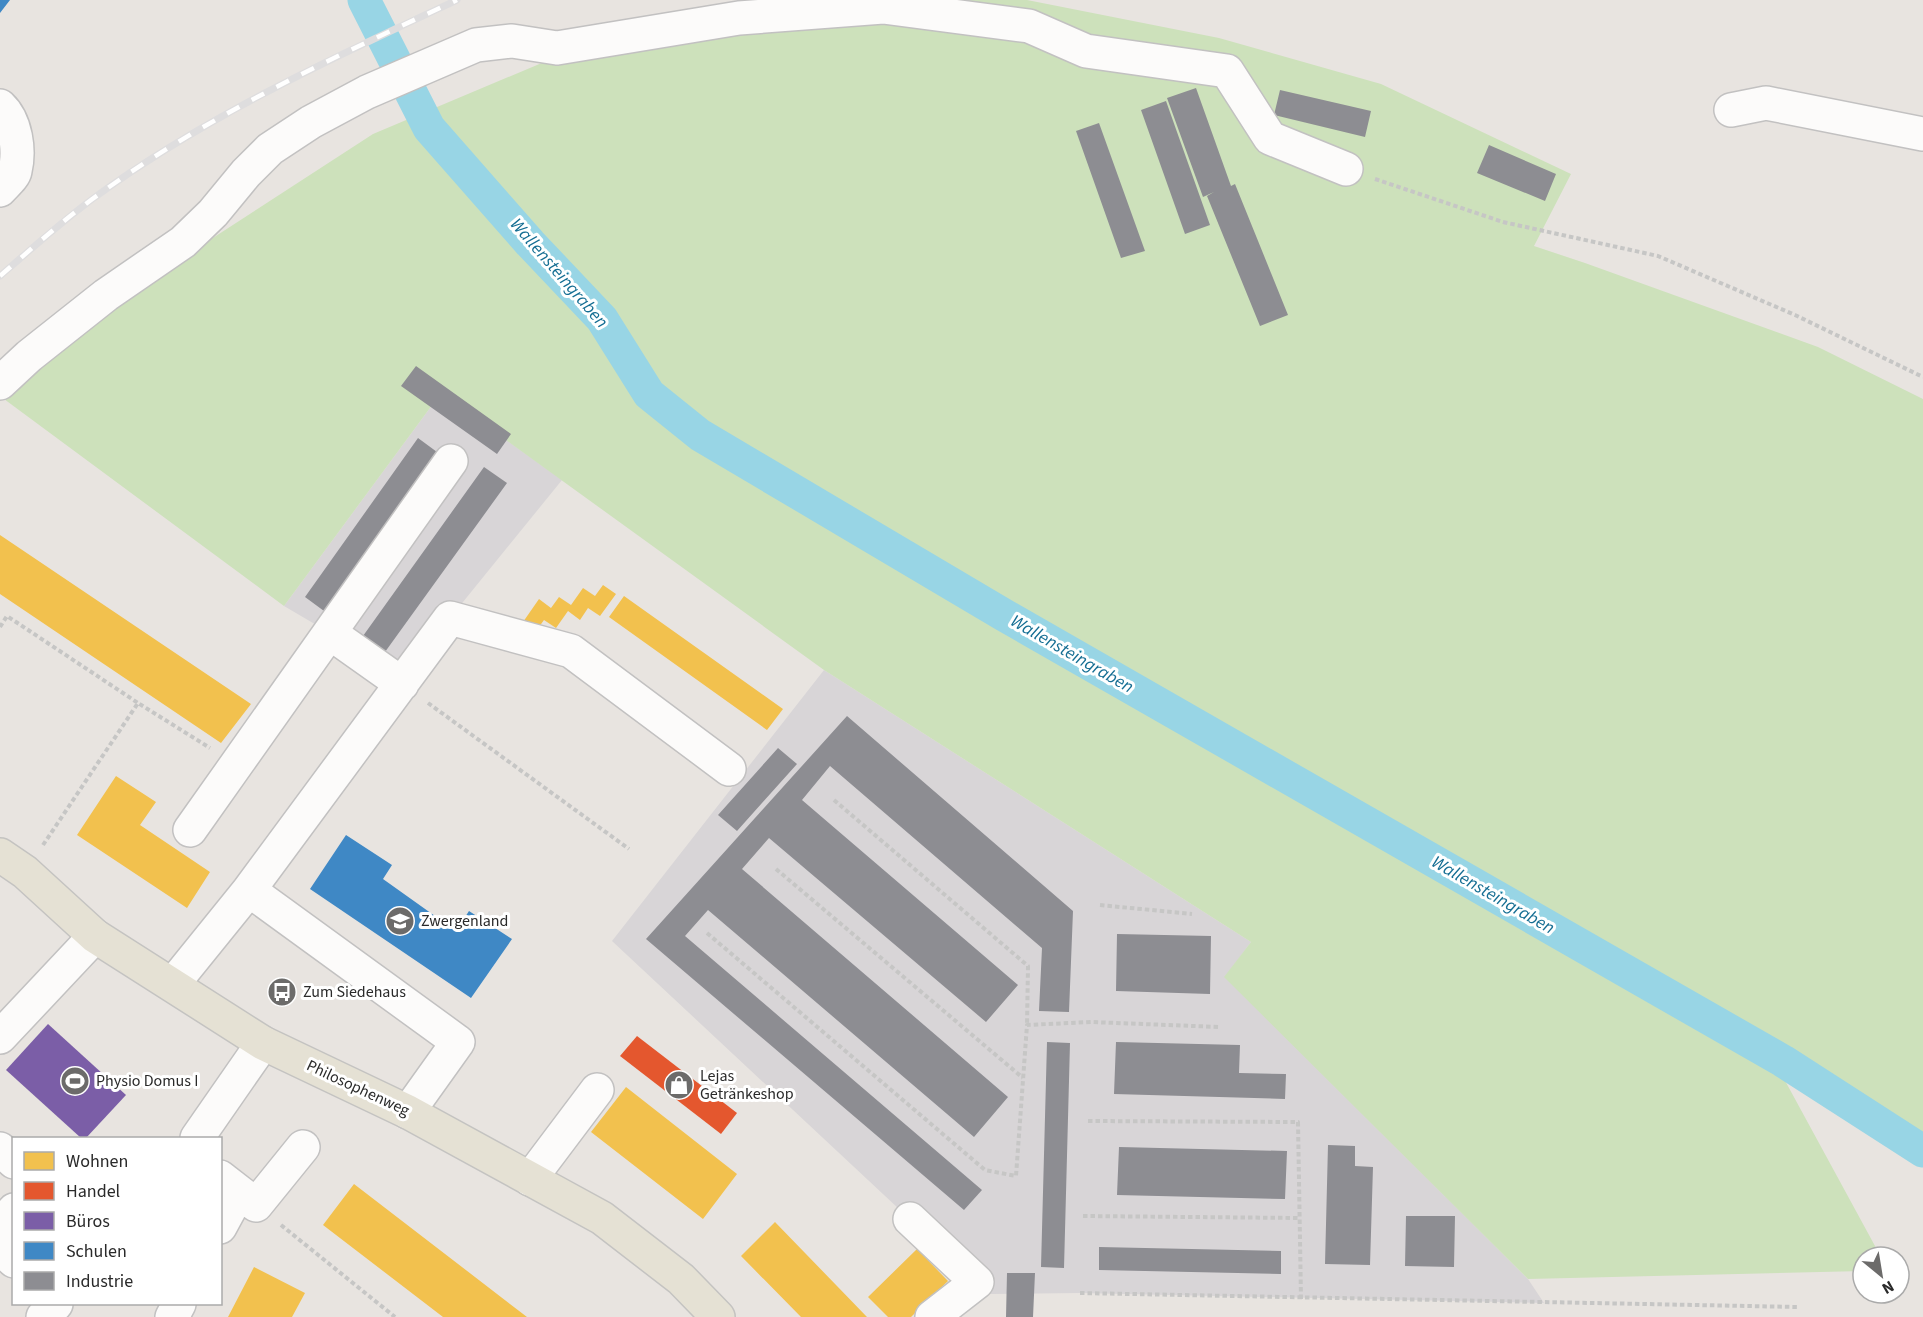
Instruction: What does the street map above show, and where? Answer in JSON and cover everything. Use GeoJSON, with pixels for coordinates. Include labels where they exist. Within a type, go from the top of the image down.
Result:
{"type":"FeatureCollection","features":[{"type":"Feature","properties":{"kind":"main road","name":"Philosophenweg"},"geometry":{"type":"LineString","coordinates":[[12,863],[95,936],[263,1043],[408,1112],[602,1218],[681,1279],[718,1317]]}},
{"type":"Feature","properties":{"kind":"street"},"geometry":{"type":"LineString","coordinates":[[0,383],[28,357],[106,296],[183,242],[213,213],[246,173],[270,149],[311,122],[367,92],[476,45],[512,41],[557,48],[739,18],[883,7],[1029,26],[1086,51],[1227,71],[1270,138],[1346,169]]}},
{"type":"Feature","properties":{"kind":"street"},"geometry":{"type":"LineString","coordinates":[[1731,110],[1766,103],[1923,134]]}},
{"type":"Feature","properties":{"kind":"street"},"geometry":{"type":"LineString","coordinates":[[0,106],[17,139],[15,173],[0,190]]}},
{"type":"Feature","properties":{"kind":"street"},"geometry":{"type":"LineString","coordinates":[[190,830],[451,461]]}},
{"type":"Feature","properties":{"kind":"street"},"geometry":{"type":"LineString","coordinates":[[173,984],[249,890],[450,618],[571,651],[729,769]]}},
{"type":"Feature","properties":{"kind":"street"},"geometry":{"type":"LineString","coordinates":[[330,633],[402,684]]}},
{"type":"Feature","properties":{"kind":"street"},"geometry":{"type":"LineString","coordinates":[[249,890],[458,1042],[408,1112]]}},
{"type":"Feature","properties":{"kind":"street"},"geometry":{"type":"LineString","coordinates":[[0,1037],[95,936]]}},
{"type":"Feature","properties":{"kind":"street"},"geometry":{"type":"LineString","coordinates":[[198,1137],[263,1043]]}},
{"type":"Feature","properties":{"kind":"street"},"geometry":{"type":"LineString","coordinates":[[530,1179],[597,1090]]}},
{"type":"Feature","properties":{"kind":"street"},"geometry":{"type":"LineString","coordinates":[[222,1223],[239,1192],[303,1147]]}},
{"type":"Feature","properties":{"kind":"street"},"geometry":{"type":"LineString","coordinates":[[0,1149],[12,1160]]}},
{"type":"Feature","properties":{"kind":"street"},"geometry":{"type":"LineString","coordinates":[[0,1226],[12,1212]]}},
{"type":"Feature","properties":{"kind":"street"},"geometry":{"type":"LineString","coordinates":[[910,1219],[977,1282],[932,1317]]}},
{"type":"Feature","properties":{"kind":"street"},"geometry":{"type":"LineString","coordinates":[[0,1248],[12,1258]]}},
{"type":"Feature","properties":{"kind":"street"},"geometry":{"type":"LineString","coordinates":[[43,1317],[55,1305]]}},
{"type":"Feature","properties":{"kind":"path"},"geometry":{"type":"LineString","coordinates":[[1346,169],[1503,222],[1658,256],[1795,315],[1923,377]]}},
{"type":"Feature","properties":{"kind":"path"},"geometry":{"type":"LineString","coordinates":[[0,627],[8,616],[236,765]]}},
{"type":"Feature","properties":{"kind":"path"},"geometry":{"type":"LineString","coordinates":[[402,684],[629,849]]}},
{"type":"Feature","properties":{"kind":"path"},"geometry":{"type":"LineString","coordinates":[[12,863],[138,703]]}},
{"type":"Feature","properties":{"kind":"path"},"geometry":{"type":"LineString","coordinates":[[707,933],[985,1170],[1016,1176],[1027,1025],[1028,966],[834,800]]}},
{"type":"Feature","properties":{"kind":"path"},"geometry":{"type":"LineString","coordinates":[[776,869],[1023,1078]]}},
{"type":"Feature","properties":{"kind":"path"},"geometry":{"type":"LineString","coordinates":[[1100,905],[1192,914]]}},
{"type":"Feature","properties":{"kind":"path"},"geometry":{"type":"LineString","coordinates":[[1027,1025],[1091,1022],[1220,1027]]}},
{"type":"Feature","properties":{"kind":"path"},"geometry":{"type":"LineString","coordinates":[[1088,1121],[1298,1122],[1301,1299]]}},
{"type":"Feature","properties":{"kind":"path"},"geometry":{"type":"LineString","coordinates":[[239,1192],[395,1317]]}},
{"type":"Feature","properties":{"kind":"path"},"geometry":{"type":"LineString","coordinates":[[1083,1216],[1299,1218]]}},
{"type":"Feature","properties":{"kind":"path"},"geometry":{"type":"LineString","coordinates":[[1080,1293],[1798,1307]]}},
{"type":"Feature","properties":{"kind":"shaded area"},"geometry":{"type":"Polygon","coordinates":[[[441,393],[562,480],[450,618],[402,684],[330,633],[284,606],[441,393]]]}},
{"type":"Feature","properties":{"kind":"shaded area"},"geometry":{"type":"Polygon","coordinates":[[[824,670],[1251,942],[1225,977],[1528,1279],[1544,1303],[1080,1293],[990,1294],[612,941],[824,670]]]}},
{"type":"Feature","properties":{"kind":"green space"},"geometry":{"type":"Polygon","coordinates":[[[790,0],[1027,0],[1219,38],[1381,84],[1571,174],[1534,246],[1818,347],[1923,399],[1923,1142],[1771,1055],[1874,1245],[1851,1245],[1851,1271],[1528,1279],[1224,977],[1251,942],[824,670],[441,393],[284,606],[4,399],[94,323],[202,245],[373,134],[575,49],[790,0]]]}},
{"type":"Feature","properties":{"kind":"building: Wohnen"},"geometry":{"type":"Polygon","coordinates":[[[0,535],[251,704],[221,743],[0,594],[0,535]]]}},
{"type":"Feature","properties":{"kind":"building: Wohnen"},"geometry":{"type":"Polygon","coordinates":[[[603,585],[616,594],[600,616],[588,608],[580,620],[568,611],[556,628],[544,620],[536,631],[523,622],[539,599],[551,608],[559,597],[571,605],[583,588],[595,596],[603,585]]]}},
{"type":"Feature","properties":{"kind":"building: Wohnen"},"geometry":{"type":"Polygon","coordinates":[[[624,596],[783,709],[767,730],[609,617],[624,596]]]}},
{"type":"Feature","properties":{"kind":"building: Wohnen"},"geometry":{"type":"Polygon","coordinates":[[[116,776],[156,802],[140,825],[210,872],[187,908],[77,835],[116,776]]]}},
{"type":"Feature","properties":{"kind":"building: Wohnen"},"geometry":{"type":"Polygon","coordinates":[[[626,1087],[737,1174],[703,1219],[591,1132],[626,1087]]]}},
{"type":"Feature","properties":{"kind":"building: Wohnen"},"geometry":{"type":"Polygon","coordinates":[[[354,1184],[527,1317],[443,1317],[323,1225],[354,1184]]]}},
{"type":"Feature","properties":{"kind":"building: Wohnen"},"geometry":{"type":"Polygon","coordinates":[[[775,1222],[867,1317],[801,1317],[741,1256],[775,1222]]]}},
{"type":"Feature","properties":{"kind":"building: Wohnen"},"geometry":{"type":"Polygon","coordinates":[[[917,1249],[948,1281],[911,1317],[888,1317],[868,1297],[917,1249]]]}},
{"type":"Feature","properties":{"kind":"building: Wohnen"},"geometry":{"type":"Polygon","coordinates":[[[254,1267],[305,1293],[292,1317],[228,1317],[254,1267]]]}},
{"type":"Feature","properties":{"kind":"building: Handel","name":"Lejas Getränkeshop"},"geometry":{"type":"Polygon","coordinates":[[[637,1036],[737,1113],[721,1134],[620,1056],[637,1036]]]}},
{"type":"Feature","properties":{"kind":"building: Büros"},"geometry":{"type":"Polygon","coordinates":[[[48,1024],[126,1095],[87,1137],[80,1137],[6,1070],[48,1024]]]}},
{"type":"Feature","properties":{"kind":"building: Schulen"},"geometry":{"type":"Polygon","coordinates":[[[0,0],[10,0],[0,13],[0,0]]]}},
{"type":"Feature","properties":{"kind":"building: Schulen","name":"Zwergenland"},"geometry":{"type":"Polygon","coordinates":[[[346,835],[392,865],[383,879],[456,931],[469,911],[512,939],[471,998],[310,889],[346,835]]]}},
{"type":"Feature","properties":{"kind":"building: Industrie"},"geometry":{"type":"Polygon","coordinates":[[[1196,88],[1231,186],[1235,184],[1288,315],[1260,326],[1207,196],[1214,192],[1203,197],[1167,98],[1196,88]]]}},
{"type":"Feature","properties":{"kind":"building: Industrie"},"geometry":{"type":"Polygon","coordinates":[[[1280,90],[1371,111],[1365,137],[1274,115],[1280,90]]]}},
{"type":"Feature","properties":{"kind":"building: Industrie"},"geometry":{"type":"Polygon","coordinates":[[[1166,101],[1210,225],[1185,234],[1141,110],[1166,101]]]}},
{"type":"Feature","properties":{"kind":"building: Industrie"},"geometry":{"type":"Polygon","coordinates":[[[1099,123],[1145,251],[1121,258],[1076,131],[1099,123]]]}},
{"type":"Feature","properties":{"kind":"building: Industrie"},"geometry":{"type":"Polygon","coordinates":[[[1489,145],[1556,174],[1545,201],[1477,173],[1489,145]]]}},
{"type":"Feature","properties":{"kind":"building: Industrie"},"geometry":{"type":"Polygon","coordinates":[[[416,366],[511,434],[497,454],[401,386],[416,366]]]}},
{"type":"Feature","properties":{"kind":"building: Industrie"},"geometry":{"type":"Polygon","coordinates":[[[418,438],[437,452],[324,611],[305,597],[418,438]]]}},
{"type":"Feature","properties":{"kind":"building: Industrie"},"geometry":{"type":"Polygon","coordinates":[[[484,467],[507,483],[385,652],[363,636],[484,467]]]}},
{"type":"Feature","properties":{"kind":"building: Industrie"},"geometry":{"type":"Polygon","coordinates":[[[847,716],[1073,911],[1069,1012],[1039,1011],[1042,948],[830,766],[802,800],[1018,985],[986,1022],[769,838],[742,869],[1008,1097],[974,1137],[708,910],[685,936],[982,1190],[964,1210],[646,939],[847,716]]]}},
{"type":"Feature","properties":{"kind":"building: Industrie"},"geometry":{"type":"Polygon","coordinates":[[[778,748],[797,764],[737,831],[718,815],[778,748]]]}},
{"type":"Feature","properties":{"kind":"building: Industrie"},"geometry":{"type":"Polygon","coordinates":[[[1117,934],[1211,936],[1210,994],[1116,991],[1117,934]]]}},
{"type":"Feature","properties":{"kind":"building: Industrie"},"geometry":{"type":"Polygon","coordinates":[[[1047,1042],[1070,1043],[1064,1268],[1041,1267],[1047,1042]]]}},
{"type":"Feature","properties":{"kind":"building: Industrie"},"geometry":{"type":"Polygon","coordinates":[[[1116,1042],[1240,1045],[1239,1073],[1286,1074],[1285,1099],[1114,1094],[1116,1042]]]}},
{"type":"Feature","properties":{"kind":"building: Industrie"},"geometry":{"type":"Polygon","coordinates":[[[1328,1145],[1355,1146],[1355,1166],[1373,1167],[1370,1265],[1325,1264],[1328,1145]]]}},
{"type":"Feature","properties":{"kind":"building: Industrie"},"geometry":{"type":"Polygon","coordinates":[[[1119,1147],[1287,1151],[1285,1199],[1117,1195],[1119,1147]]]}},
{"type":"Feature","properties":{"kind":"building: Industrie"},"geometry":{"type":"Polygon","coordinates":[[[1406,1216],[1455,1216],[1454,1267],[1405,1266],[1406,1216]]]}},
{"type":"Feature","properties":{"kind":"building: Industrie"},"geometry":{"type":"Polygon","coordinates":[[[1099,1247],[1281,1251],[1281,1274],[1099,1270],[1099,1247]]]}},
{"type":"Feature","properties":{"kind":"building: Industrie"},"geometry":{"type":"Polygon","coordinates":[[[1007,1273],[1035,1273],[1033,1317],[1006,1317],[1007,1273]]]}},
{"type":"Feature","properties":{"kind":"waterway","name":"Wallensteingraben"},"geometry":{"type":"LineString","coordinates":[[364,0],[429,128],[530,243],[602,319],[649,394],[700,435],[1004,615],[1783,1061],[1923,1151]]}},
{"type":"Feature","properties":{"kind":"railway"},"geometry":{"type":"LineString","coordinates":[[0,276],[91,200],[178,142],[315,67],[457,0]]}},
{"type":"Feature","properties":{"kind":"place","name":"Zwergenland"},"geometry":{"type":"Point","coordinates":[400,921]}},
{"type":"Feature","properties":{"kind":"place","name":"Zum Siedehaus"},"geometry":{"type":"Point","coordinates":[282,992]}},
{"type":"Feature","properties":{"kind":"place","name":"Physio Domus I"},"geometry":{"type":"Point","coordinates":[75,1081]}},
{"type":"Feature","properties":{"kind":"place","name":"Lejas Getränkeshop"},"geometry":{"type":"Point","coordinates":[679,1085]}}]}
